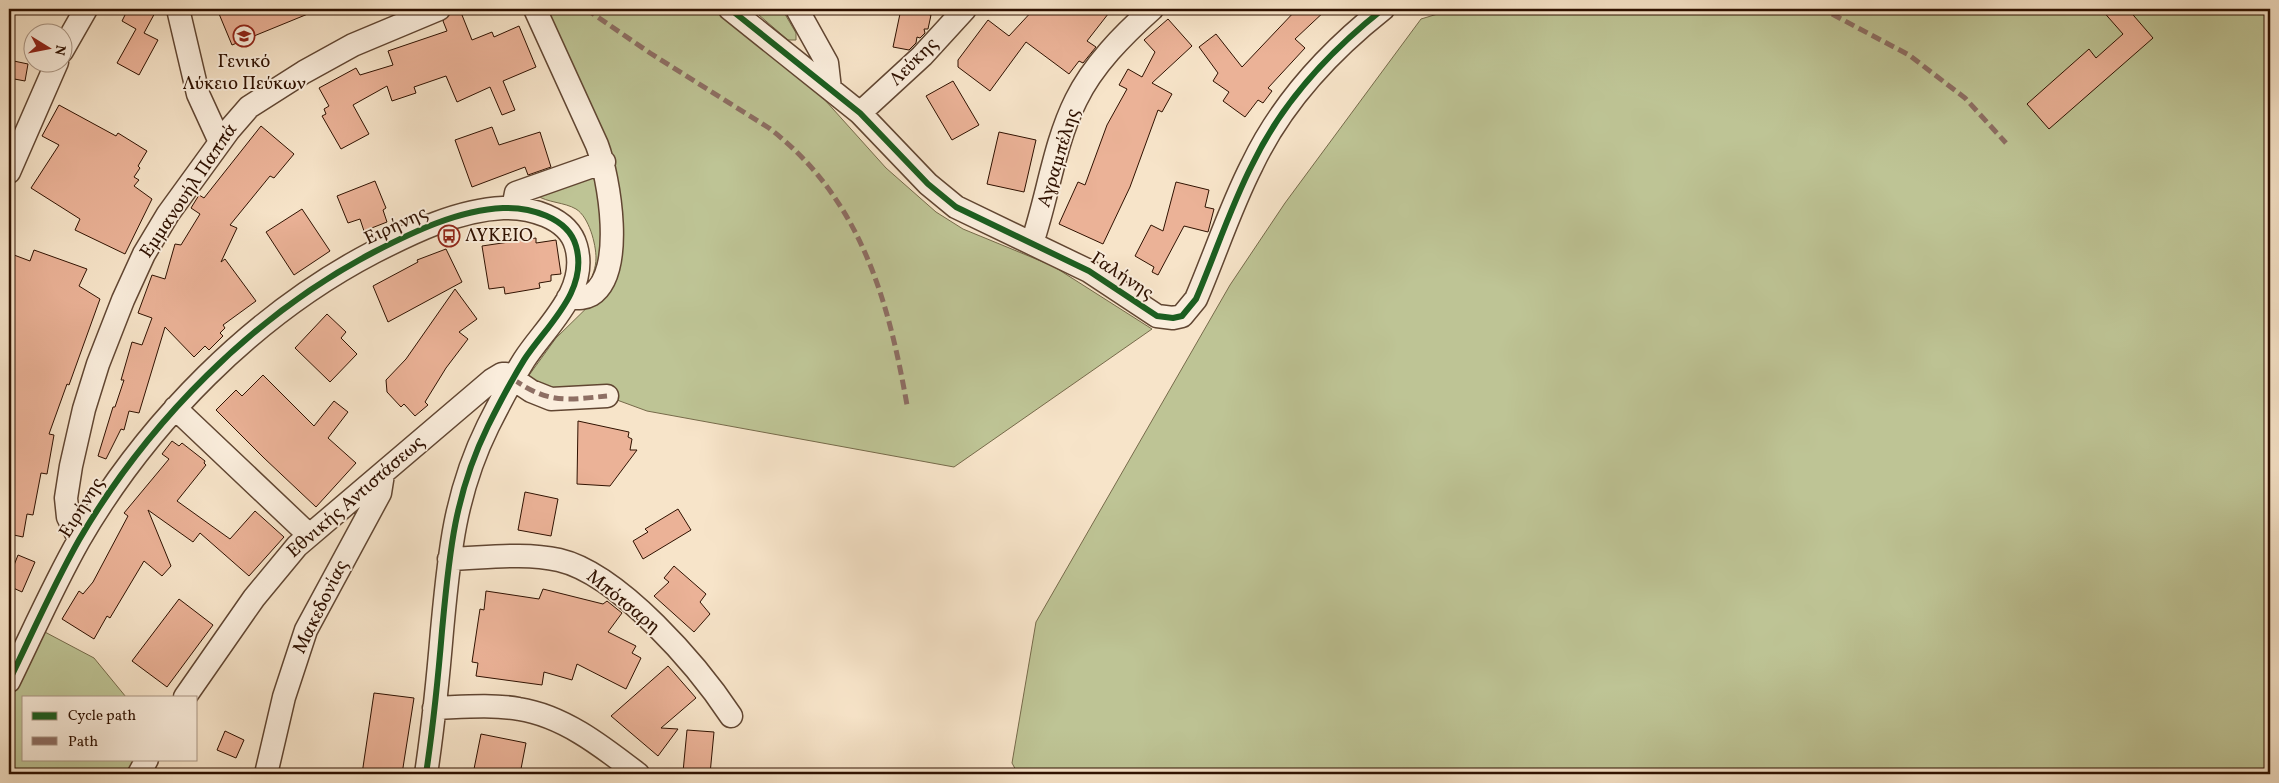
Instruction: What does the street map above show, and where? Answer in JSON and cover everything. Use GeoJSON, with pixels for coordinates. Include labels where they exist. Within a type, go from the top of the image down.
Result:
{"type":"FeatureCollection","features":[{"type":"Feature","properties":{"kind":"street"},"geometry":{"type":"LineString","coordinates":[[72,34],[86,9]]}},
{"type":"Feature","properties":{"kind":"street"},"geometry":{"type":"LineString","coordinates":[[178,9],[198,94],[220,142]]}},
{"type":"Feature","properties":{"kind":"street","name":"Εμμανουήλ Παππά"},"geometry":{"type":"LineString","coordinates":[[80,539],[68,517],[67,491],[75,444],[98,364],[112,327],[144,254],[168,214],[220,142],[249,107],[282,85],[353,45],[439,9]]}},
{"type":"Feature","properties":{"kind":"street"},"geometry":{"type":"LineString","coordinates":[[534,9],[586,119],[604,162],[608,190],[611,247],[606,271],[601,284],[590,295],[568,298]]}},
{"type":"Feature","properties":{"kind":"street","name":"Γαλήνης"},"geometry":{"type":"LineString","coordinates":[[730,9],[860,113],[941,196],[964,212],[1095,274],[1154,314],[1173,318],[1184,315],[1196,299],[1252,165],[1275,123],[1297,94],[1324,64],[1382,9]]}},
{"type":"Feature","properties":{"kind":"street"},"geometry":{"type":"LineString","coordinates":[[797,9],[827,63],[830,89]]}},
{"type":"Feature","properties":{"kind":"street","name":"Λεύκης"},"geometry":{"type":"LineString","coordinates":[[860,113],[922,56],[965,9]]}},
{"type":"Feature","properties":{"kind":"street","name":"Αγραμπέλης"},"geometry":{"type":"LineString","coordinates":[[1032,243],[1063,133],[1076,100],[1106,55],[1152,9]]}},
{"type":"Feature","properties":{"kind":"street"},"geometry":{"type":"LineString","coordinates":[[9,172],[53,72]]}},
{"type":"Feature","properties":{"kind":"street"},"geometry":{"type":"LineString","coordinates":[[512,208],[516,193],[604,162]]}},
{"type":"Feature","properties":{"kind":"street","name":"Ειρήνης"},"geometry":{"type":"LineString","coordinates":[[9,681],[80,539],[124,471],[175,408],[226,358],[269,322],[333,274],[396,241],[444,221],[488,210],[512,208],[536,212],[550,217],[568,232],[574,240],[578,271],[568,298],[513,379],[482,440],[464,485],[454,522],[449,559],[426,774]]}},
{"type":"Feature","properties":{"kind":"street","name":"Εθνικής Αντιστάσεως"},"geometry":{"type":"LineString","coordinates":[[186,696],[254,598],[284,559],[308,534],[383,474],[492,380],[504,374],[513,379]]}},
{"type":"Feature","properties":{"kind":"street"},"geometry":{"type":"LineString","coordinates":[[513,379],[531,391],[551,399],[607,396]]}},
{"type":"Feature","properties":{"kind":"street"},"geometry":{"type":"LineString","coordinates":[[175,408],[308,534]]}},
{"type":"Feature","properties":{"kind":"street","name":"Μακεδονίας"},"geometry":{"type":"LineString","coordinates":[[266,774],[284,697],[303,638],[316,610],[380,493],[383,474]]}},
{"type":"Feature","properties":{"kind":"street","name":"Μπότσαρη"},"geometry":{"type":"LineString","coordinates":[[449,559],[538,557],[560,560],[591,573],[626,600],[685,656],[731,716]]}},
{"type":"Feature","properties":{"kind":"street"},"geometry":{"type":"LineString","coordinates":[[434,708],[501,707],[537,714],[589,738],[638,774]]}},
{"type":"Feature","properties":{"kind":"street"},"geometry":{"type":"LineString","coordinates":[[139,774],[146,760]]}},
{"type":"Feature","properties":{"kind":"green space"},"geometry":{"type":"Polygon","coordinates":[[[545,9],[718,9],[824,99],[886,168],[936,212],[963,229],[1053,266],[1152,329],[954,467],[647,411],[617,400],[610,392],[564,395],[527,378],[556,338],[603,292],[618,249],[545,9]]]}},
{"type":"Feature","properties":{"kind":"green space"},"geometry":{"type":"Polygon","coordinates":[[[752,9],[782,9],[796,33],[796,40],[788,40],[752,9]]]}},
{"type":"Feature","properties":{"kind":"green space"},"geometry":{"type":"Polygon","coordinates":[[[1454,9],[2270,9],[2270,774],[1018,774],[1012,763],[1036,622],[1230,285],[1285,203],[1421,19],[1454,9]]]}},
{"type":"Feature","properties":{"kind":"green space"},"geometry":{"type":"Polygon","coordinates":[[[590,177],[599,182],[603,252],[589,285],[594,272],[596,252],[591,231],[585,218],[576,209],[536,195],[590,177]]]}},
{"type":"Feature","properties":{"kind":"green space"},"geometry":{"type":"Polygon","coordinates":[[[43,631],[94,658],[125,696],[22,696],[22,760],[135,760],[128,774],[9,774],[9,703],[43,631]]]}},
{"type":"Feature","properties":{"kind":"building"},"geometry":{"type":"Polygon","coordinates":[[[128,9],[157,9],[144,33],[158,40],[139,75],[117,63],[136,29],[122,21],[128,9]]]}},
{"type":"Feature","properties":{"kind":"building"},"geometry":{"type":"Polygon","coordinates":[[[217,9],[320,9],[232,45],[217,9]]]}},
{"type":"Feature","properties":{"kind":"building"},"geometry":{"type":"Polygon","coordinates":[[[901,9],[928,9],[927,14],[931,15],[928,29],[924,29],[925,33],[920,38],[917,37],[916,43],[909,50],[893,47],[901,9]]]}},
{"type":"Feature","properties":{"kind":"building"},"geometry":{"type":"Polygon","coordinates":[[[1034,9],[1112,9],[1087,41],[1096,47],[1083,63],[1079,61],[1069,74],[1026,42],[990,91],[958,67],[958,60],[988,20],[1009,36],[1034,9]]]}},
{"type":"Feature","properties":{"kind":"building"},"geometry":{"type":"Polygon","coordinates":[[[1297,9],[1327,9],[1295,39],[1305,48],[1268,88],[1272,91],[1263,103],[1258,100],[1245,117],[1223,101],[1229,92],[1213,81],[1218,73],[1199,47],[1216,34],[1242,67],[1297,9]]]}},
{"type":"Feature","properties":{"kind":"building"},"geometry":{"type":"Polygon","coordinates":[[[2101,9],[2128,9],[2153,38],[2049,129],[2027,104],[2089,49],[2096,58],[2123,34],[2101,9]]]}},
{"type":"Feature","properties":{"kind":"building"},"geometry":{"type":"Polygon","coordinates":[[[460,10],[472,40],[492,32],[494,37],[519,26],[536,67],[503,81],[515,110],[502,115],[490,87],[457,102],[446,76],[414,87],[416,93],[392,101],[387,86],[353,105],[369,134],[341,149],[322,116],[326,114],[324,109],[329,106],[319,88],[356,68],[360,75],[393,65],[388,51],[447,31],[443,21],[451,13],[460,10]]]}},
{"type":"Feature","properties":{"kind":"building"},"geometry":{"type":"Polygon","coordinates":[[[1168,19],[1192,46],[1152,83],[1172,94],[1162,112],[1158,110],[1130,187],[1103,244],[1059,224],[1078,182],[1085,185],[1107,125],[1127,89],[1119,85],[1128,69],[1142,77],[1155,52],[1144,40],[1168,19]]]}},
{"type":"Feature","properties":{"kind":"building"},"geometry":{"type":"Polygon","coordinates":[[[9,60],[22,63],[22,72],[27,72],[25,81],[9,78],[9,60]]]}},
{"type":"Feature","properties":{"kind":"building"},"geometry":{"type":"Polygon","coordinates":[[[953,81],[979,125],[952,140],[926,96],[953,81]]]}},
{"type":"Feature","properties":{"kind":"building"},"geometry":{"type":"Polygon","coordinates":[[[59,105],[116,136],[118,133],[147,151],[138,166],[140,168],[134,177],[139,180],[134,186],[152,199],[125,254],[75,230],[80,219],[31,188],[59,145],[42,136],[59,105]]]}},
{"type":"Feature","properties":{"kind":"building"},"geometry":{"type":"Polygon","coordinates":[[[261,126],[294,154],[274,178],[270,176],[230,225],[237,228],[221,262],[225,259],[256,301],[223,325],[225,328],[220,333],[223,336],[209,350],[205,346],[194,357],[165,327],[139,413],[129,411],[124,430],[121,429],[106,459],[98,456],[113,407],[115,407],[124,380],[121,380],[132,342],[142,345],[152,318],[138,313],[152,275],[165,279],[175,244],[181,245],[200,214],[191,208],[199,195],[204,198],[261,126]]]}},
{"type":"Feature","properties":{"kind":"building"},"geometry":{"type":"Polygon","coordinates":[[[492,127],[499,145],[540,132],[551,167],[528,175],[525,167],[472,187],[455,140],[492,127]]]}},
{"type":"Feature","properties":{"kind":"building"},"geometry":{"type":"Polygon","coordinates":[[[999,132],[1036,140],[1024,192],[987,184],[999,132]]]}},
{"type":"Feature","properties":{"kind":"building"},"geometry":{"type":"Polygon","coordinates":[[[375,181],[386,208],[383,210],[387,222],[364,231],[360,219],[348,223],[337,196],[375,181]]]}},
{"type":"Feature","properties":{"kind":"building"},"geometry":{"type":"Polygon","coordinates":[[[1176,182],[1209,190],[1205,207],[1214,209],[1208,232],[1184,226],[1158,275],[1152,272],[1154,267],[1135,256],[1151,225],[1163,231],[1176,182]]]}},
{"type":"Feature","properties":{"kind":"building"},"geometry":{"type":"Polygon","coordinates":[[[302,209],[330,251],[294,275],[266,232],[302,209]]]}},
{"type":"Feature","properties":{"kind":"building"},"geometry":{"type":"Polygon","coordinates":[[[536,238],[536,243],[556,240],[561,274],[551,275],[551,281],[539,283],[540,288],[505,294],[504,287],[489,289],[482,246],[536,238]]]}},
{"type":"Feature","properties":{"kind":"building"},"geometry":{"type":"Polygon","coordinates":[[[446,249],[462,282],[388,322],[373,286],[418,262],[417,260],[446,249]]]}},
{"type":"Feature","properties":{"kind":"building"},"geometry":{"type":"Polygon","coordinates":[[[34,250],[87,269],[79,286],[100,299],[49,434],[54,435],[47,474],[41,473],[33,515],[27,514],[23,537],[9,534],[9,268],[14,255],[30,261],[34,250]]]}},
{"type":"Feature","properties":{"kind":"building"},"geometry":{"type":"Polygon","coordinates":[[[455,289],[477,319],[459,332],[468,339],[446,368],[425,402],[428,405],[415,416],[404,404],[401,407],[387,392],[386,380],[406,359],[455,289]]]}},
{"type":"Feature","properties":{"kind":"building"},"geometry":{"type":"Polygon","coordinates":[[[327,314],[346,332],[341,338],[357,354],[330,382],[295,348],[327,314]]]}},
{"type":"Feature","properties":{"kind":"building"},"geometry":{"type":"Polygon","coordinates":[[[263,375],[314,426],[334,401],[348,412],[328,438],[356,463],[316,507],[216,410],[236,390],[242,396],[263,375]]]}},
{"type":"Feature","properties":{"kind":"building"},"geometry":{"type":"Polygon","coordinates":[[[578,421],[629,432],[628,437],[632,439],[630,450],[637,450],[610,486],[577,484],[578,421]]]}},
{"type":"Feature","properties":{"kind":"building"},"geometry":{"type":"Polygon","coordinates":[[[172,441],[179,446],[182,443],[205,461],[206,465],[177,501],[230,539],[255,511],[284,537],[249,576],[200,533],[193,542],[148,510],[171,566],[162,576],[144,561],[110,618],[107,616],[94,639],[62,619],[79,591],[83,594],[93,582],[128,516],[124,513],[169,459],[162,454],[172,441]]]}},
{"type":"Feature","properties":{"kind":"building"},"geometry":{"type":"Polygon","coordinates":[[[525,492],[558,499],[551,536],[518,530],[525,492]]]}},
{"type":"Feature","properties":{"kind":"building"},"geometry":{"type":"Polygon","coordinates":[[[678,509],[691,530],[643,559],[633,541],[648,532],[645,529],[678,509]]]}},
{"type":"Feature","properties":{"kind":"building"},"geometry":{"type":"Polygon","coordinates":[[[18,555],[35,562],[22,592],[9,586],[9,578],[18,555]]]}},
{"type":"Feature","properties":{"kind":"building"},"geometry":{"type":"Polygon","coordinates":[[[674,566],[706,594],[700,602],[710,614],[694,632],[654,596],[669,582],[664,578],[674,566]]]}},
{"type":"Feature","properties":{"kind":"building"},"geometry":{"type":"Polygon","coordinates":[[[543,589],[603,604],[607,601],[622,613],[608,632],[636,646],[632,653],[641,658],[626,689],[577,664],[572,680],[544,672],[542,685],[476,676],[478,663],[472,662],[480,609],[484,610],[486,591],[539,599],[543,589]]]}},
{"type":"Feature","properties":{"kind":"building"},"geometry":{"type":"Polygon","coordinates":[[[179,599],[213,625],[167,687],[132,661],[179,599]]]}},
{"type":"Feature","properties":{"kind":"building"},"geometry":{"type":"Polygon","coordinates":[[[668,666],[696,698],[661,728],[678,729],[658,756],[611,716],[668,666]]]}},
{"type":"Feature","properties":{"kind":"building"},"geometry":{"type":"Polygon","coordinates":[[[374,693],[414,698],[402,774],[362,774],[374,693]]]}},
{"type":"Feature","properties":{"kind":"building"},"geometry":{"type":"Polygon","coordinates":[[[687,730],[714,732],[710,774],[683,772],[687,730]]]}},
{"type":"Feature","properties":{"kind":"building"},"geometry":{"type":"Polygon","coordinates":[[[225,731],[244,740],[236,758],[217,750],[225,731]]]}},
{"type":"Feature","properties":{"kind":"building"},"geometry":{"type":"Polygon","coordinates":[[[481,734],[526,743],[520,774],[473,774],[481,734]]]}},
{"type":"Feature","properties":{"kind":"marked path"},"geometry":{"type":"LineString","coordinates":[[586,9],[650,53],[769,128],[800,155],[826,185],[847,217],[865,252],[879,288],[890,326],[907,405]]}},
{"type":"Feature","properties":{"kind":"marked path"},"geometry":{"type":"LineString","coordinates":[[1818,9],[1830,13],[1909,55],[1965,98],[2006,143]]}},
{"type":"Feature","properties":{"kind":"marked path"},"geometry":{"type":"LineString","coordinates":[[513,379],[537,393],[558,398],[580,399],[607,396]]}},
{"type":"Feature","properties":{"kind":"cycle path"},"geometry":{"type":"LineString","coordinates":[[730,9],[860,113],[928,184],[956,207],[1089,271],[1157,316],[1173,318],[1182,316],[1196,299],[1244,181],[1277,121],[1308,80],[1363,25],[1383,9]]}},
{"type":"Feature","properties":{"kind":"cycle path"},"geometry":{"type":"LineString","coordinates":[[9,681],[69,557],[106,497],[137,454],[170,414],[245,340],[286,307],[329,278],[404,237],[436,223],[469,213],[503,208],[524,209],[556,221],[572,236],[576,246],[578,262],[576,278],[571,293],[563,307],[524,360],[510,384],[488,426],[467,477],[460,501],[451,551],[426,774]]}},
{"type":"Feature","properties":{"kind":"place","name":"Γενικό Λύκειο Πεύκων"},"geometry":{"type":"Point","coordinates":[244,36]}},
{"type":"Feature","properties":{"kind":"place","name":"ΛΥΚΕΙΟ"},"geometry":{"type":"Point","coordinates":[449,236]}}]}
